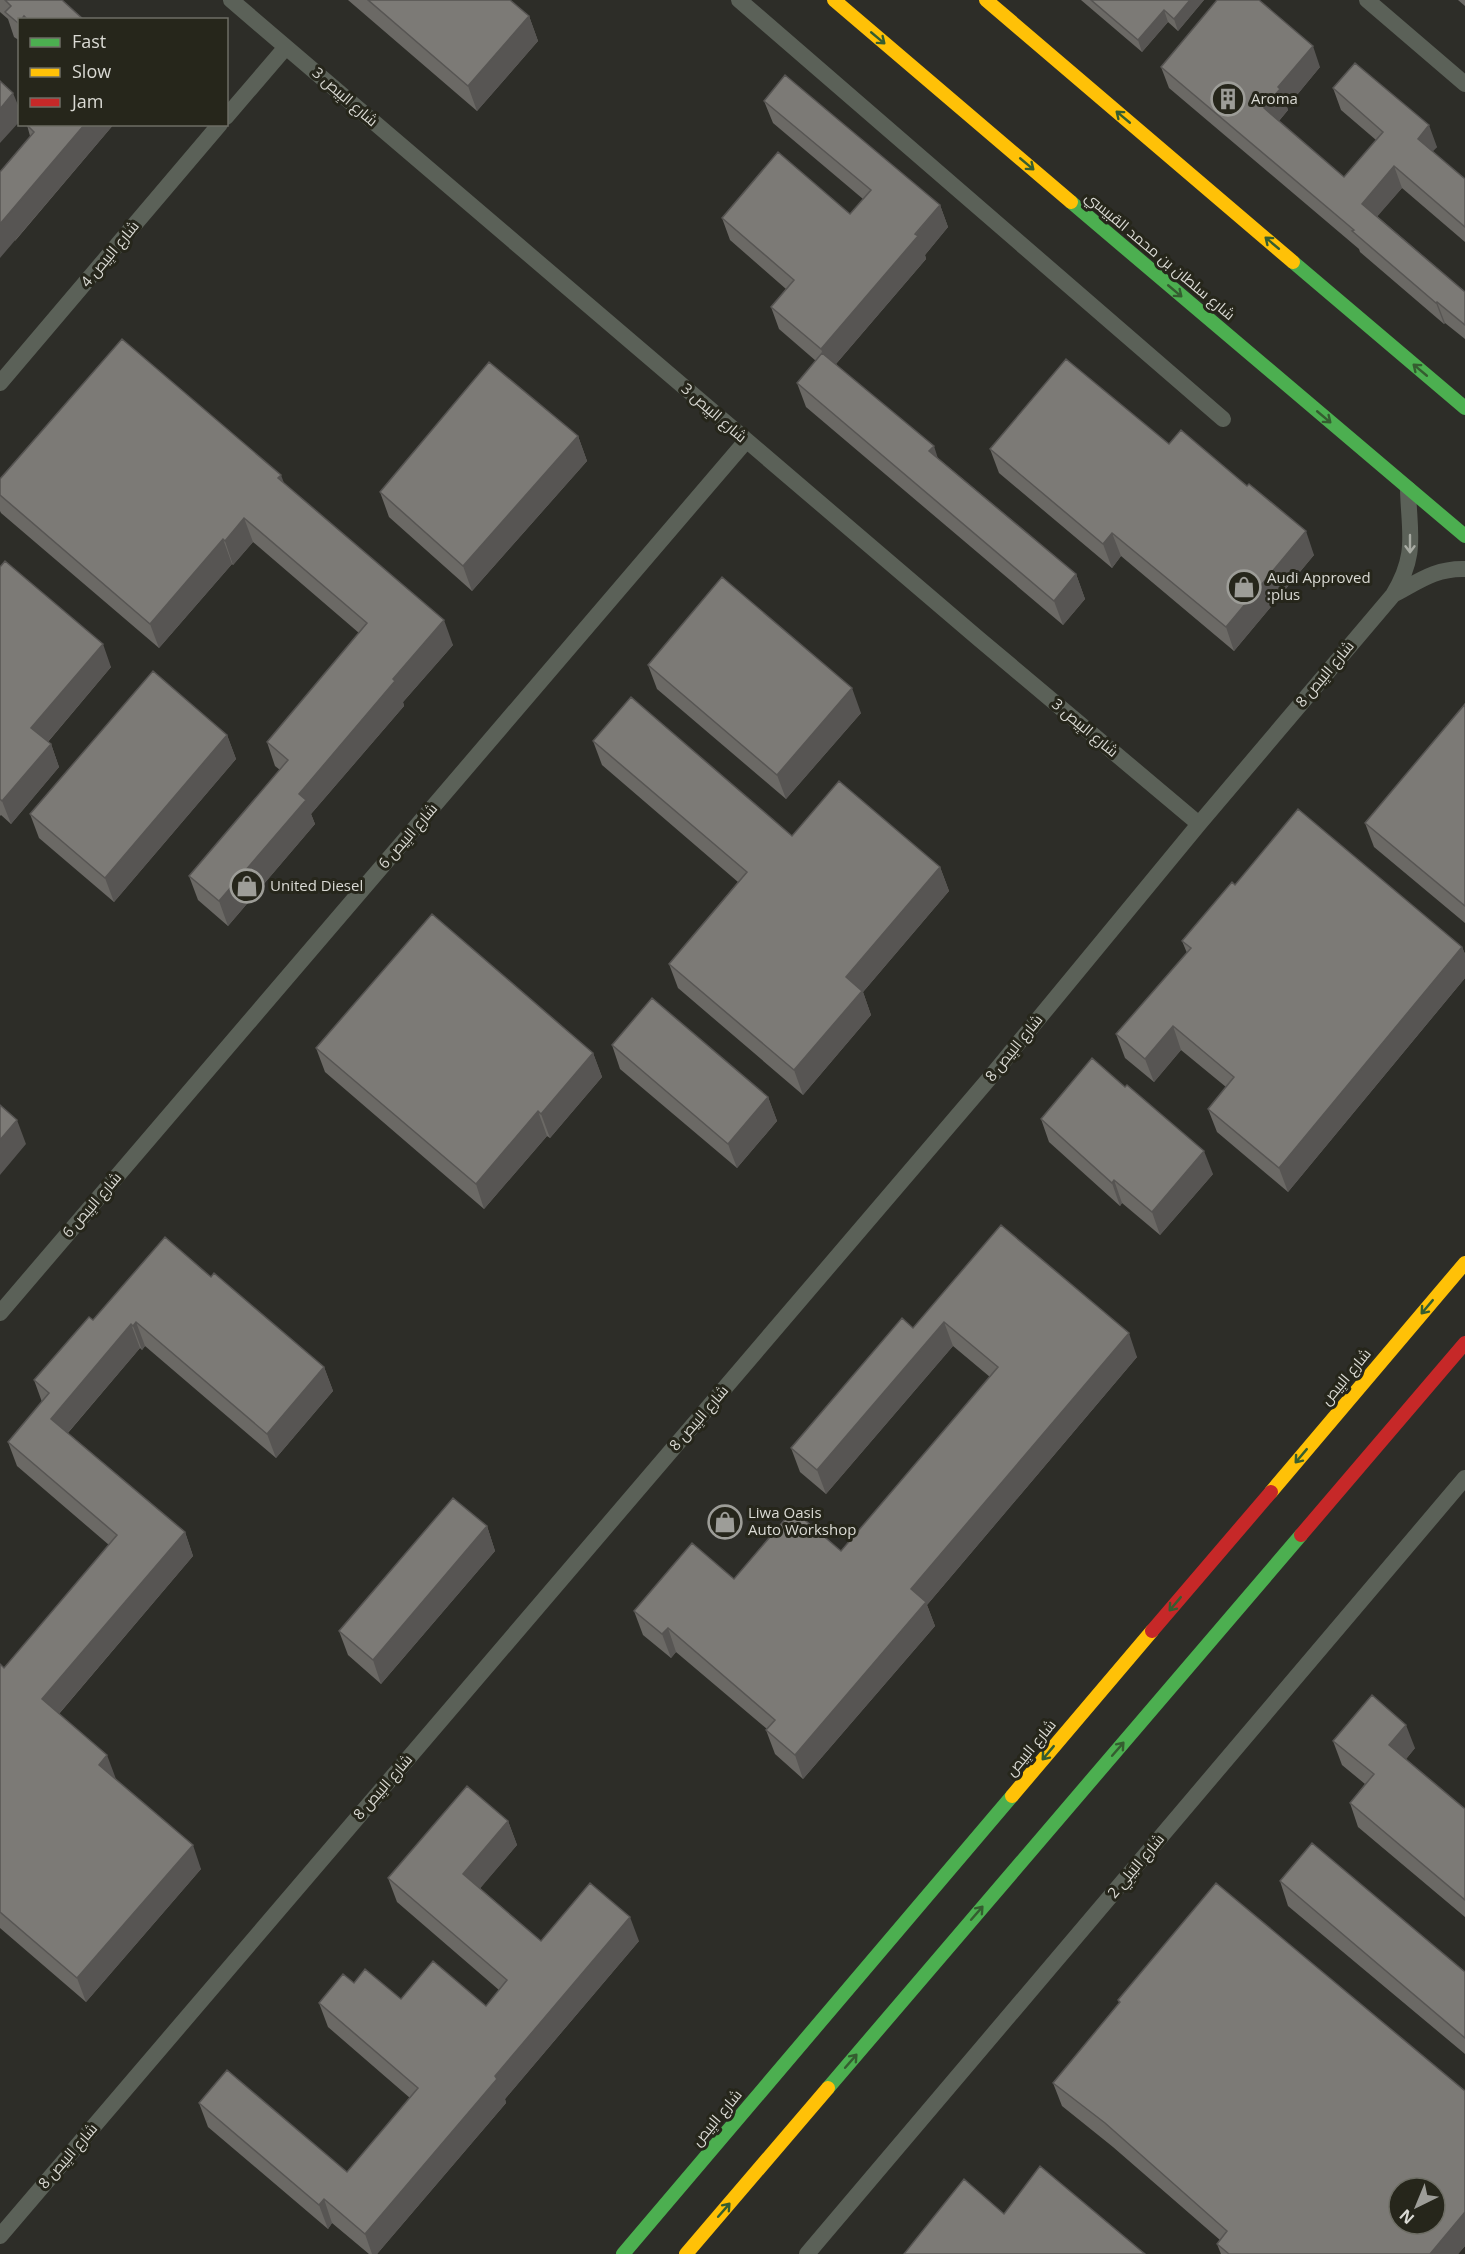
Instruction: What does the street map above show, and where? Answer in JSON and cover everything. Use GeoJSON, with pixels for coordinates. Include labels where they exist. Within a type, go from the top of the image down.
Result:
{"type":"FeatureCollection","features":[{"type":"Feature","properties":{"kind":"street","name":"شارع البِيص 3"},"geometry":{"type":"LineString","coordinates":[[231,0],[746,441],[1199,824]]}},
{"type":"Feature","properties":{"kind":"street"},"geometry":{"type":"LineString","coordinates":[[739,0],[1223,419]]}},
{"type":"Feature","properties":{"kind":"street","name":"شارع سلطان بن محمد القبيسي"},"geometry":{"type":"LineString","coordinates":[[834,0],[1465,536]]}},
{"type":"Feature","properties":{"kind":"street"},"geometry":{"type":"LineString","coordinates":[[986,0],[1465,408]]}},
{"type":"Feature","properties":{"kind":"street"},"geometry":{"type":"LineString","coordinates":[[1367,0],[1463,79]]}},
{"type":"Feature","properties":{"kind":"street"},"geometry":{"type":"LineString","coordinates":[[228,115],[286,47]]}},
{"type":"Feature","properties":{"kind":"street","name":"شارع البِيص 4"},"geometry":{"type":"LineString","coordinates":[[0,383],[218,126]]}},
{"type":"Feature","properties":{"kind":"street","name":"شارع البِيص 6"},"geometry":{"type":"LineString","coordinates":[[0,1313],[746,441]]}},
{"type":"Feature","properties":{"kind":"street","name":"شارع البِيص 8"},"geometry":{"type":"LineString","coordinates":[[0,2236],[980,1089],[1393,594],[1407,567],[1410,551],[1408,489]]}},
{"type":"Feature","properties":{"kind":"street","name":"شارع البِيص 8"},"geometry":{"type":"LineString","coordinates":[[1393,594],[1435,572],[1449,568],[1465,569]]}},
{"type":"Feature","properties":{"kind":"street","name":"شارع البِيص"},"geometry":{"type":"LineString","coordinates":[[623,2254],[1465,1263]]}},
{"type":"Feature","properties":{"kind":"street"},"geometry":{"type":"LineString","coordinates":[[686,2254],[1465,1342]]}},
{"type":"Feature","properties":{"kind":"street","name":"شارع البَيلِي 2"},"geometry":{"type":"LineString","coordinates":[[807,2254],[1465,1478]]}},
{"type":"Feature","properties":{"kind":"building"},"geometry":{"type":"Polygon","coordinates":[[[5,0],[62,0],[82,18],[26,18],[24,16],[18,18],[18,23],[5,12],[11,6],[5,0]]]}},
{"type":"Feature","properties":{"kind":"building"},"geometry":{"type":"Polygon","coordinates":[[[368,0],[510,0],[529,16],[468,86],[368,0]]]}},
{"type":"Feature","properties":{"kind":"building"},"geometry":{"type":"Polygon","coordinates":[[[1091,0],[1190,0],[1174,19],[1164,10],[1138,40],[1091,0]]]}},
{"type":"Feature","properties":{"kind":"building"},"geometry":{"type":"Polygon","coordinates":[[[1217,0],[1259,0],[1313,46],[1278,87],[1280,89],[1264,108],[1344,177],[1383,132],[1333,88],[1355,63],[1429,125],[1418,139],[1465,179],[1465,227],[1394,166],[1362,204],[1465,292],[1465,325],[1436,303],[1352,231],[1354,230],[1161,67],[1217,0]]]}},
{"type":"Feature","properties":{"kind":"building"},"geometry":{"type":"Polygon","coordinates":[[[785,75],[940,205],[915,234],[918,236],[821,349],[771,307],[794,280],[722,218],[778,152],[850,214],[871,190],[764,101],[785,75]]]}},
{"type":"Feature","properties":{"kind":"building"},"geometry":{"type":"Polygon","coordinates":[[[0,81],[13,93],[0,109],[0,81]]]}},
{"type":"Feature","properties":{"kind":"building"},"geometry":{"type":"Polygon","coordinates":[[[28,126],[83,126],[0,224],[0,172],[34,132],[28,126]]]}},
{"type":"Feature","properties":{"kind":"building"},"geometry":{"type":"Polygon","coordinates":[[[122,339],[281,475],[278,478],[444,620],[299,794],[306,800],[219,901],[189,876],[288,760],[267,742],[367,623],[244,518],[150,624],[0,495],[0,479],[122,339]]]}},
{"type":"Feature","properties":{"kind":"building"},"geometry":{"type":"Polygon","coordinates":[[[822,353],[934,446],[929,451],[1076,574],[1054,601],[797,383],[822,353]]]}},
{"type":"Feature","properties":{"kind":"building"},"geometry":{"type":"Polygon","coordinates":[[[1066,359],[1169,444],[1181,430],[1247,486],[1249,484],[1306,531],[1226,627],[1112,533],[1103,544],[990,449],[1066,359]]]}},
{"type":"Feature","properties":{"kind":"building"},"geometry":{"type":"Polygon","coordinates":[[[489,362],[578,436],[463,566],[380,492],[489,362]]]}},
{"type":"Feature","properties":{"kind":"building"},"geometry":{"type":"Polygon","coordinates":[[[5,561],[103,644],[31,728],[51,744],[2,801],[0,799],[0,567],[5,561]]]}},
{"type":"Feature","properties":{"kind":"building"},"geometry":{"type":"Polygon","coordinates":[[[722,577],[852,688],[777,775],[648,665],[722,577]]]}},
{"type":"Feature","properties":{"kind":"building"},"geometry":{"type":"Polygon","coordinates":[[[153,671],[227,735],[105,878],[30,814],[153,671]]]}},
{"type":"Feature","properties":{"kind":"building"},"geometry":{"type":"Polygon","coordinates":[[[631,697],[792,836],[839,781],[940,867],[846,977],[862,991],[794,1070],[669,964],[747,872],[593,741],[631,697]]]}},
{"type":"Feature","properties":{"kind":"building"},"geometry":{"type":"Polygon","coordinates":[[[1465,704],[1465,906],[1365,823],[1465,704]]]}},
{"type":"Feature","properties":{"kind":"building"},"geometry":{"type":"Polygon","coordinates":[[[1298,809],[1462,947],[1279,1168],[1208,1109],[1234,1077],[1173,1026],[1145,1059],[1116,1034],[1191,948],[1182,941],[1232,882],[1235,885],[1298,809]]]}},
{"type":"Feature","properties":{"kind":"building"},"geometry":{"type":"Polygon","coordinates":[[[432,914],[593,1053],[541,1114],[538,1111],[476,1184],[316,1048],[432,914]]]}},
{"type":"Feature","properties":{"kind":"building"},"geometry":{"type":"Polygon","coordinates":[[[652,998],[768,1097],[728,1144],[612,1045],[652,998]]]}},
{"type":"Feature","properties":{"kind":"building"},"geometry":{"type":"Polygon","coordinates":[[[1092,1058],[1204,1151],[1152,1212],[1114,1180],[1112,1183],[1041,1119],[1092,1058]]]}},
{"type":"Feature","properties":{"kind":"building"},"geometry":{"type":"Polygon","coordinates":[[[0,1105],[17,1120],[0,1140],[0,1105]]]}},
{"type":"Feature","properties":{"kind":"building"},"geometry":{"type":"Polygon","coordinates":[[[1001,1225],[1129,1333],[911,1589],[926,1602],[795,1755],[766,1730],[775,1720],[668,1628],[662,1634],[634,1611],[692,1543],[734,1579],[793,1510],[841,1551],[998,1367],[944,1322],[817,1470],[791,1448],[902,1318],[913,1328],[1001,1225]]]}},
{"type":"Feature","properties":{"kind":"building"},"geometry":{"type":"Polygon","coordinates":[[[165,1237],[211,1277],[214,1273],[324,1367],[267,1434],[136,1322],[133,1326],[131,1324],[51,1419],[185,1532],[42,1699],[107,1755],[99,1765],[193,1845],[77,1978],[0,1912],[0,1664],[4,1668],[117,1535],[8,1442],[49,1393],[34,1380],[89,1317],[93,1320],[165,1237]]]}},
{"type":"Feature","properties":{"kind":"building"},"geometry":{"type":"Polygon","coordinates":[[[453,1498],[487,1526],[373,1660],[339,1631],[453,1498]]]}},
{"type":"Feature","properties":{"kind":"building"},"geometry":{"type":"Polygon","coordinates":[[[1372,1695],[1406,1725],[1389,1745],[1465,1809],[1465,1900],[1350,1803],[1374,1774],[1333,1741],[1372,1695]]]}},
{"type":"Feature","properties":{"kind":"building"},"geometry":{"type":"Polygon","coordinates":[[[467,1786],[508,1821],[463,1874],[541,1941],[590,1883],[630,1917],[495,2076],[497,2079],[365,2234],[324,2199],[319,2205],[199,2103],[227,2070],[347,2172],[418,2088],[319,2003],[343,1974],[354,1983],[365,1969],[401,1999],[433,1961],[486,2006],[507,1980],[388,1878],[467,1786]]]}},
{"type":"Feature","properties":{"kind":"building"},"geometry":{"type":"Polygon","coordinates":[[[1312,1843],[1465,1972],[1465,2038],[1280,1881],[1312,1843]]]}},
{"type":"Feature","properties":{"kind":"building"},"geometry":{"type":"Polygon","coordinates":[[[1216,1883],[1465,2091],[1465,2212],[1447,2234],[1447,2176],[1387,2176],[1387,2236],[1445,2236],[1430,2254],[1229,2254],[1217,2244],[1227,2231],[1105,2123],[1053,2083],[1120,2002],[1118,2000],[1216,1883]]]}},
{"type":"Feature","properties":{"kind":"building"},"geometry":{"type":"Polygon","coordinates":[[[1040,2166],[1145,2254],[904,2254],[964,2179],[1004,2214],[1040,2166]]]}},
{"type":"Feature","properties":{"kind":"traffic: fast"},"geometry":{"type":"LineString","coordinates":[[1071,202],[1465,536]]}},
{"type":"Feature","properties":{"kind":"traffic: fast"},"geometry":{"type":"LineString","coordinates":[[1293,262],[1465,408]]}},
{"type":"Feature","properties":{"kind":"traffic: fast"},"geometry":{"type":"LineString","coordinates":[[828,2088],[1301,1535]]}},
{"type":"Feature","properties":{"kind":"traffic: fast"},"geometry":{"type":"LineString","coordinates":[[623,2254],[1012,1796]]}},
{"type":"Feature","properties":{"kind":"traffic: slow"},"geometry":{"type":"LineString","coordinates":[[834,0],[1071,202]]}},
{"type":"Feature","properties":{"kind":"traffic: slow"},"geometry":{"type":"LineString","coordinates":[[986,0],[1293,262]]}},
{"type":"Feature","properties":{"kind":"traffic: slow"},"geometry":{"type":"LineString","coordinates":[[1271,1492],[1465,1263]]}},
{"type":"Feature","properties":{"kind":"traffic: slow"},"geometry":{"type":"LineString","coordinates":[[1012,1796],[1152,1631]]}},
{"type":"Feature","properties":{"kind":"traffic: slow"},"geometry":{"type":"LineString","coordinates":[[686,2254],[828,2088]]}},
{"type":"Feature","properties":{"kind":"traffic: jam"},"geometry":{"type":"LineString","coordinates":[[1301,1535],[1465,1343]]}},
{"type":"Feature","properties":{"kind":"traffic: jam"},"geometry":{"type":"LineString","coordinates":[[1152,1631],[1271,1492]]}},
{"type":"Feature","properties":{"kind":"place","name":"Aroma"},"geometry":{"type":"Point","coordinates":[1228,99]}},
{"type":"Feature","properties":{"kind":"place","name":"Audi Approved :plus"},"geometry":{"type":"Point","coordinates":[1244,587]}},
{"type":"Feature","properties":{"kind":"place","name":"United Diesel"},"geometry":{"type":"Point","coordinates":[247,886]}},
{"type":"Feature","properties":{"kind":"place","name":"Liwa Oasis Auto Workshop"},"geometry":{"type":"Point","coordinates":[725,1522]}}]}
